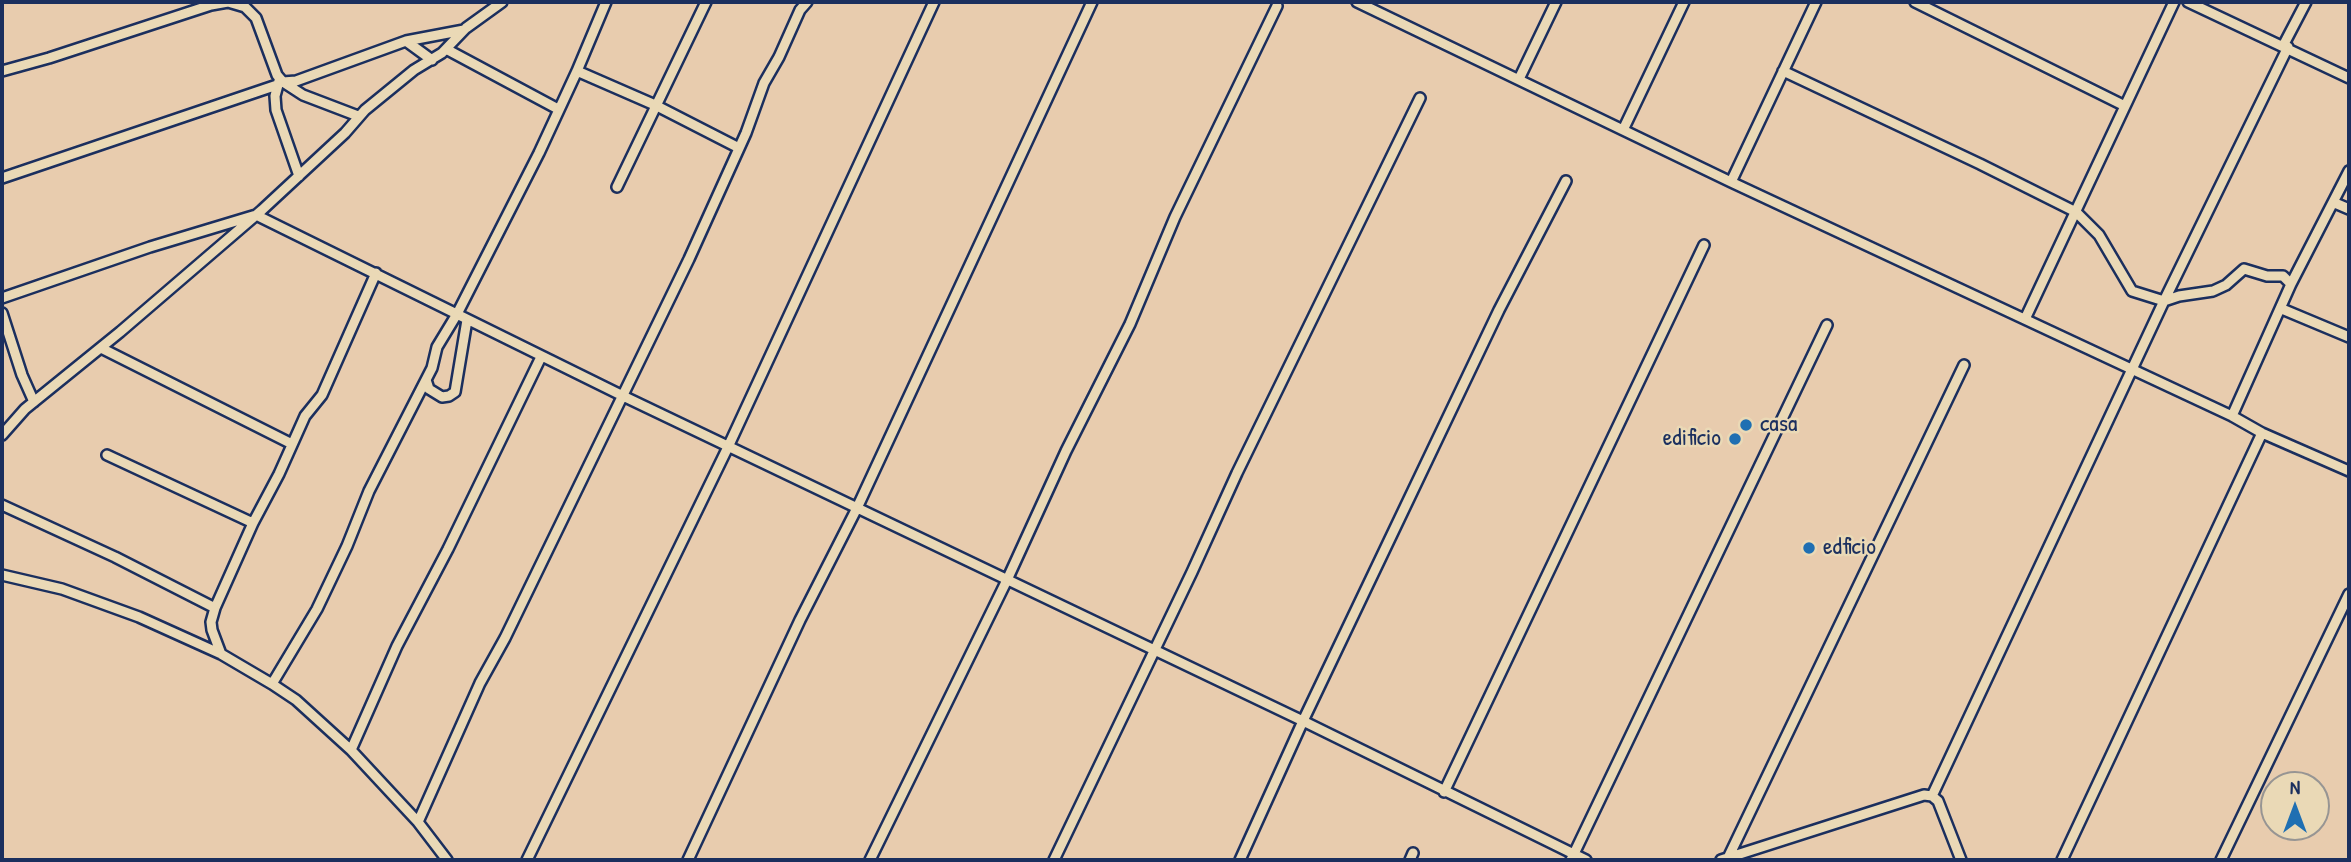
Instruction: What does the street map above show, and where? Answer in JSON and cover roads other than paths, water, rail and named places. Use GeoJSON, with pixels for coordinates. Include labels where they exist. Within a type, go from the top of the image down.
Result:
{"type":"FeatureCollection","features":[{"type":"Feature","properties":{"kind":"street"},"geometry":{"type":"LineString","coordinates":[[2,71],[211,5],[228,2],[245,8],[256,18],[280,82],[276,110],[299,176]]}},
{"type":"Feature","properties":{"kind":"street"},"geometry":{"type":"LineString","coordinates":[[2,435],[34,402],[256,215],[345,134],[358,116],[502,2]]}},
{"type":"Feature","properties":{"kind":"street"},"geometry":{"type":"LineString","coordinates":[[272,684],[317,609],[369,491],[434,363],[437,347],[457,314],[539,153],[606,2]]}},
{"type":"Feature","properties":{"kind":"street"},"geometry":{"type":"LineString","coordinates":[[617,187],[706,2]]}},
{"type":"Feature","properties":{"kind":"street"},"geometry":{"type":"LineString","coordinates":[[418,822],[480,683],[505,638],[689,259],[739,148],[764,83],[800,10],[807,2]]}},
{"type":"Feature","properties":{"kind":"street"},"geometry":{"type":"LineString","coordinates":[[527,860],[728,447],[934,2]]}},
{"type":"Feature","properties":{"kind":"street"},"geometry":{"type":"LineString","coordinates":[[688,860],[800,620],[857,508],[1092,2]]}},
{"type":"Feature","properties":{"kind":"street"},"geometry":{"type":"LineString","coordinates":[[1357,2],[1731,182],[2232,416],[2262,433],[2349,471]]}},
{"type":"Feature","properties":{"kind":"street"},"geometry":{"type":"LineString","coordinates":[[1519,79],[1556,2]]}},
{"type":"Feature","properties":{"kind":"street"},"geometry":{"type":"LineString","coordinates":[[1623,130],[1684,2]]}},
{"type":"Feature","properties":{"kind":"street"},"geometry":{"type":"LineString","coordinates":[[1731,182],[1816,2]]}},
{"type":"Feature","properties":{"kind":"street"},"geometry":{"type":"LineString","coordinates":[[1914,2],[2125,106]]}},
{"type":"Feature","properties":{"kind":"street"},"geometry":{"type":"LineString","coordinates":[[2025,319],[2174,2]]}},
{"type":"Feature","properties":{"kind":"street"},"geometry":{"type":"LineString","coordinates":[[2189,2],[2349,78]]}},
{"type":"Feature","properties":{"kind":"street"},"geometry":{"type":"LineString","coordinates":[[1932,796],[2306,2]]}},
{"type":"Feature","properties":{"kind":"street"},"geometry":{"type":"LineString","coordinates":[[870,860],[1007,580],[1066,451],[1130,324],[1196,172],[1277,6]]}},
{"type":"Feature","properties":{"kind":"street"},"geometry":{"type":"LineString","coordinates":[[2,178],[280,82],[296,81],[406,41],[464,30]]}},
{"type":"Feature","properties":{"kind":"street"},"geometry":{"type":"LineString","coordinates":[[406,41],[432,60]]}},
{"type":"Feature","properties":{"kind":"street"},"geometry":{"type":"LineString","coordinates":[[446,49],[558,109]]}},
{"type":"Feature","properties":{"kind":"street"},"geometry":{"type":"LineString","coordinates":[[577,71],[655,105],[739,148]]}},
{"type":"Feature","properties":{"kind":"street"},"geometry":{"type":"LineString","coordinates":[[1783,71],[2076,212],[2098,235],[2132,292],[2164,301],[2219,289],[2244,269],[2267,276],[2283,276],[2291,284]]}},
{"type":"Feature","properties":{"kind":"street"},"geometry":{"type":"LineString","coordinates":[[280,82],[303,95],[358,116]]}},
{"type":"Feature","properties":{"kind":"street"},"geometry":{"type":"LineString","coordinates":[[1054,860],[1237,473],[1420,98]]}},
{"type":"Feature","properties":{"kind":"street"},"geometry":{"type":"LineString","coordinates":[[2232,416],[2291,284],[2335,203],[2349,171]]}},
{"type":"Feature","properties":{"kind":"street"},"geometry":{"type":"LineString","coordinates":[[1240,860],[1303,721],[1499,310],[1566,181]]}},
{"type":"Feature","properties":{"kind":"street"},"geometry":{"type":"LineString","coordinates":[[2335,203],[2349,209]]}},
{"type":"Feature","properties":{"kind":"street"},"geometry":{"type":"LineString","coordinates":[[2,298],[150,247],[256,215],[622,396],[1303,721],[1572,857],[1587,860]]}},
{"type":"Feature","properties":{"kind":"street"},"geometry":{"type":"LineString","coordinates":[[1444,792],[1704,245]]}},
{"type":"Feature","properties":{"kind":"street"},"geometry":{"type":"LineString","coordinates":[[221,654],[212,630],[215,608],[308,411],[322,395],[376,273]]}},
{"type":"Feature","properties":{"kind":"street"},"geometry":{"type":"LineString","coordinates":[[2282,309],[2349,337]]}},
{"type":"Feature","properties":{"kind":"street"},"geometry":{"type":"LineString","coordinates":[[2,313],[22,375],[34,402]]}},
{"type":"Feature","properties":{"kind":"street"},"geometry":{"type":"LineString","coordinates":[[426,380],[429,389],[442,397],[456,392],[467,320]]}},
{"type":"Feature","properties":{"kind":"street"},"geometry":{"type":"LineString","coordinates":[[1572,857],[1827,325]]}},
{"type":"Feature","properties":{"kind":"street"},"geometry":{"type":"LineString","coordinates":[[101,348],[292,444]]}},
{"type":"Feature","properties":{"kind":"street"},"geometry":{"type":"LineString","coordinates":[[351,750],[397,646],[448,549],[541,356]]}},
{"type":"Feature","properties":{"kind":"street"},"geometry":{"type":"LineString","coordinates":[[1725,859],[1964,365]]}},
{"type":"Feature","properties":{"kind":"street"},"geometry":{"type":"LineString","coordinates":[[2062,860],[2262,433]]}},
{"type":"Feature","properties":{"kind":"street"},"geometry":{"type":"LineString","coordinates":[[107,455],[253,523]]}},
{"type":"Feature","properties":{"kind":"street"},"geometry":{"type":"LineString","coordinates":[[2,505],[215,608]]}},
{"type":"Feature","properties":{"kind":"street"},"geometry":{"type":"LineString","coordinates":[[2,575],[62,589],[102,602],[221,654],[272,684],[296,700],[351,750],[418,822],[447,860]]}},
{"type":"Feature","properties":{"kind":"street"},"geometry":{"type":"LineString","coordinates":[[2221,860],[2349,594]]}},
{"type":"Feature","properties":{"kind":"street"},"geometry":{"type":"LineString","coordinates":[[1725,859],[1919,795],[1932,796],[1938,801],[1961,860]]}},
{"type":"Feature","properties":{"kind":"place","name":"casa"},"geometry":{"type":"Point","coordinates":[1746,425]}},
{"type":"Feature","properties":{"kind":"place","name":"edificio"},"geometry":{"type":"Point","coordinates":[1735,439]}},
{"type":"Feature","properties":{"kind":"place","name":"edficio"},"geometry":{"type":"Point","coordinates":[1809,548]}}]}
